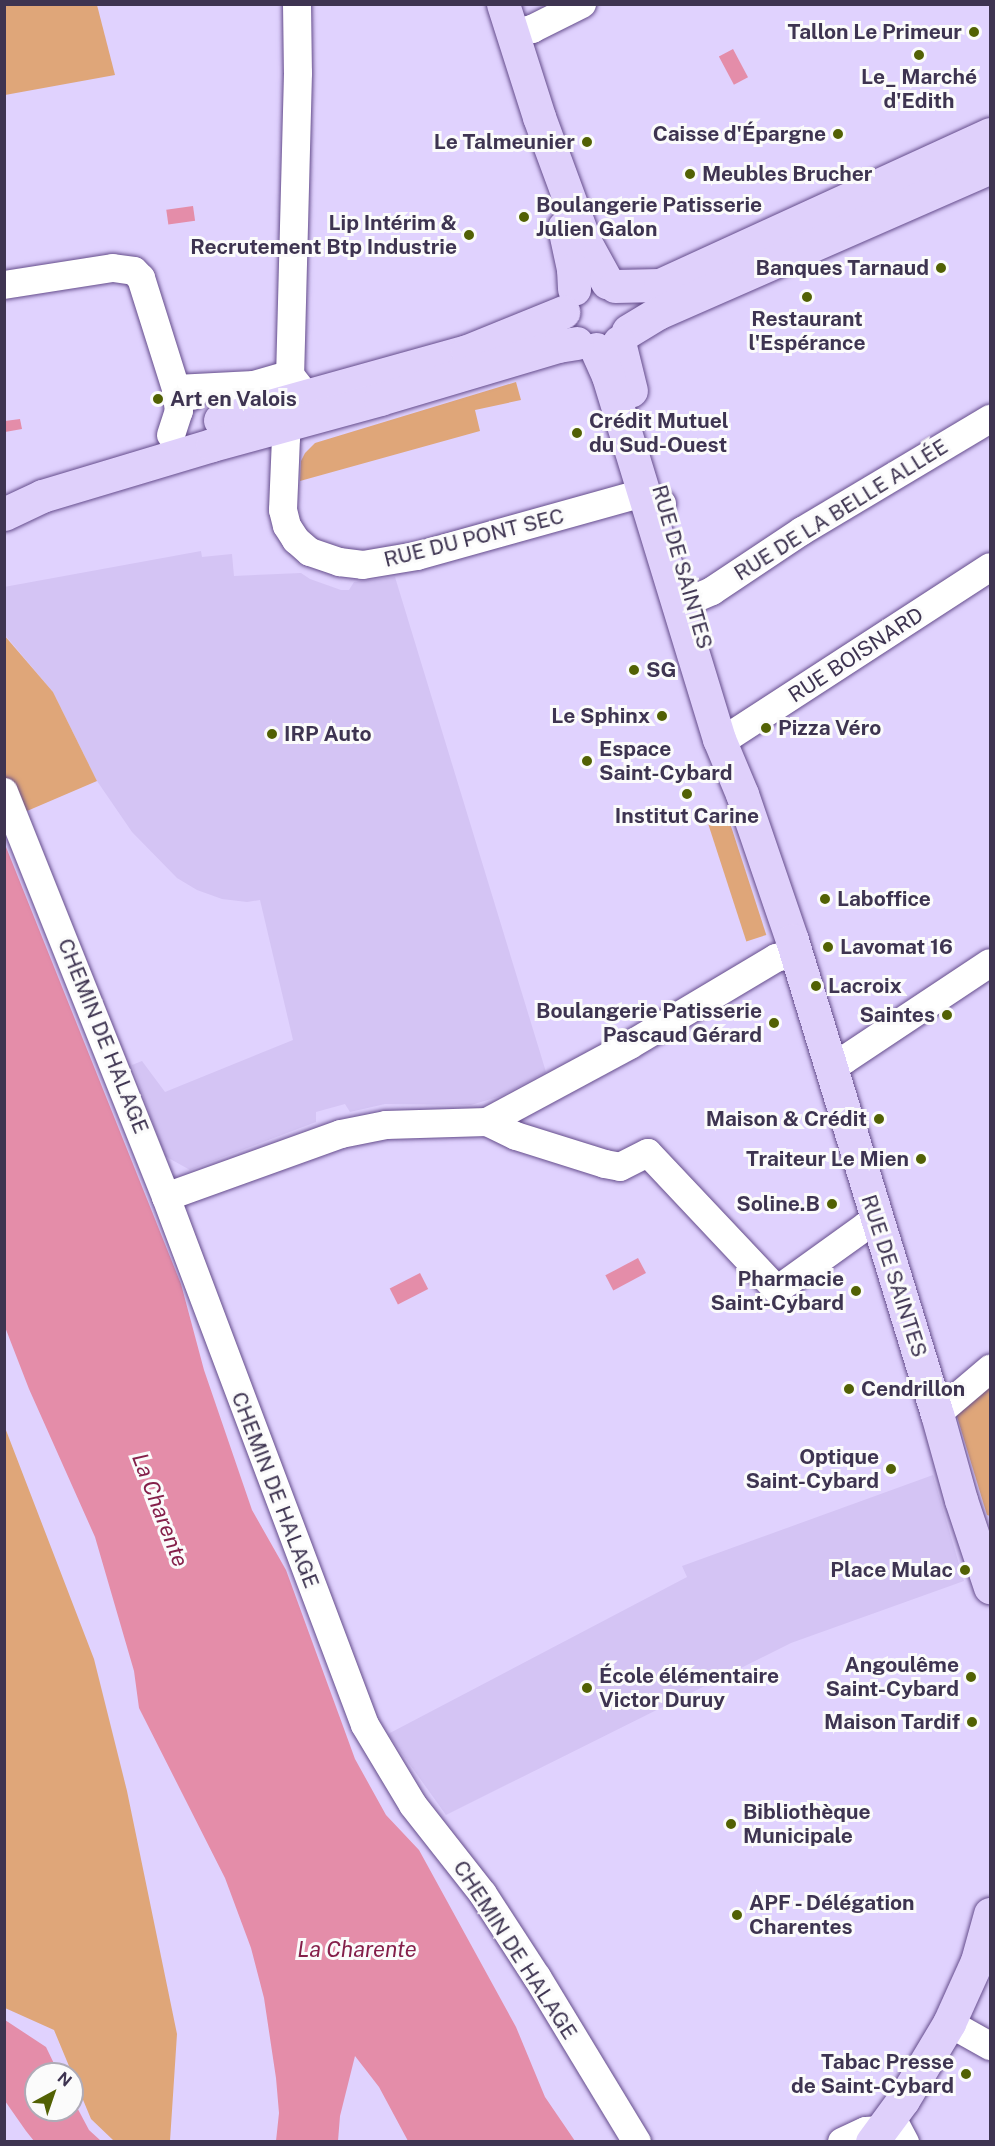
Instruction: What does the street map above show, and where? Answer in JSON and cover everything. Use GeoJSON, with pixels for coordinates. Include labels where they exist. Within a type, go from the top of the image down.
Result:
{"type":"FeatureCollection","features":[{"type":"Feature","properties":{"kind":"main road"},"geometry":{"type":"LineString","coordinates":[[507,19],[539,117],[585,242],[611,284],[623,293],[631,311],[605,341]]}},
{"type":"Feature","properties":{"kind":"main road"},"geometry":{"type":"LineString","coordinates":[[539,117],[571,258],[566,329],[605,341]]}},
{"type":"Feature","properties":{"kind":"main road"},"geometry":{"type":"LineString","coordinates":[[4,491],[50,473],[236,415],[298,385],[467,351],[568,300],[585,283],[660,285],[990,134]]}},
{"type":"Feature","properties":{"kind":"main road"},"geometry":{"type":"LineString","coordinates":[[4,514],[42,496],[558,346],[605,341],[658,313],[990,167]]}},
{"type":"Feature","properties":{"kind":"main road","name":"RUE DE SAINTES"},"geometry":{"type":"LineString","coordinates":[[605,341],[624,372],[643,425],[653,500],[724,737],[795,953],[937,1414],[961,1500],[990,1587]]}},
{"type":"Feature","properties":{"kind":"main road","name":"RUE DE SAINTES"},"geometry":{"type":"LineString","coordinates":[[653,500],[687,581],[724,737]]}},
{"type":"Feature","properties":{"kind":"main road"},"geometry":{"type":"LineString","coordinates":[[887,2132],[949,2023],[977,1961],[990,1914]]}},
{"type":"Feature","properties":{"kind":"street"},"geometry":{"type":"LineString","coordinates":[[176,389],[298,385],[297,4]]}},
{"type":"Feature","properties":{"kind":"street"},"geometry":{"type":"LineString","coordinates":[[507,19],[532,29],[582,4]]}},
{"type":"Feature","properties":{"kind":"street"},"geometry":{"type":"LineString","coordinates":[[4,285],[113,268],[134,271],[141,278],[176,389],[179,411],[171,435]]}},
{"type":"Feature","properties":{"kind":"street"},"geometry":{"type":"LineString","coordinates":[[176,389],[236,415]]}},
{"type":"Feature","properties":{"kind":"street","name":"RUE DE LA BELLE ALLÉE"},"geometry":{"type":"LineString","coordinates":[[691,600],[712,591],[802,531],[990,418]]}},
{"type":"Feature","properties":{"kind":"street","name":"RUE DU PONT SEC"},"geometry":{"type":"LineString","coordinates":[[282,426],[285,438],[284,510],[287,526],[296,540],[310,552],[339,562],[363,565],[399,560],[653,500]]}},
{"type":"Feature","properties":{"kind":"street","name":"RUE BOISNARD"},"geometry":{"type":"LineString","coordinates":[[724,737],[990,567]]}},
{"type":"Feature","properties":{"kind":"street","name":"CHEMIN DE HALAGE"},"geometry":{"type":"LineString","coordinates":[[4,792],[166,1197],[365,1725],[413,1805],[489,1903],[637,2142]]}},
{"type":"Feature","properties":{"kind":"street"},"geometry":{"type":"LineString","coordinates":[[166,1197],[341,1134],[386,1125],[486,1122],[630,1045],[776,958],[795,953]]}},
{"type":"Feature","properties":{"kind":"street"},"geometry":{"type":"LineString","coordinates":[[828,1065],[844,1060],[990,963]]}},
{"type":"Feature","properties":{"kind":"street"},"geometry":{"type":"LineString","coordinates":[[486,1122],[516,1136],[620,1167],[648,1154],[777,1290],[866,1226],[877,1224]]}},
{"type":"Feature","properties":{"kind":"street"},"geometry":{"type":"LineString","coordinates":[[937,1414],[990,1369]]}},
{"type":"Feature","properties":{"kind":"street"},"geometry":{"type":"LineString","coordinates":[[949,2023],[990,2046]]}},
{"type":"Feature","properties":{"kind":"street"},"geometry":{"type":"LineString","coordinates":[[842,2142],[866,2131],[887,2132]]}},
{"type":"Feature","properties":{"kind":"shaded area"},"geometry":{"type":"Polygon","coordinates":[[[5,5],[97,5],[115,75],[5,95],[5,5]]]}},
{"type":"Feature","properties":{"kind":"shaded area"},"geometry":{"type":"Polygon","coordinates":[[[516,382],[521,400],[475,410],[480,431],[300,481],[301,461],[315,443],[516,382]]]}},
{"type":"Feature","properties":{"kind":"shaded area"},"geometry":{"type":"Polygon","coordinates":[[[201,551],[202,557],[232,554],[234,576],[301,573],[310,579],[341,590],[349,590],[354,582],[395,577],[546,1072],[501,1096],[471,1105],[385,1104],[350,1112],[345,1104],[316,1112],[316,1122],[190,1170],[165,1156],[132,1065],[142,1061],[165,1092],[293,1040],[260,900],[247,902],[222,899],[197,890],[177,878],[132,832],[97,781],[53,692],[5,635],[4,587],[201,551]]]}},
{"type":"Feature","properties":{"kind":"shaded area"},"geometry":{"type":"Polygon","coordinates":[[[4,635],[53,692],[97,781],[20,814],[5,778],[4,635]]]}},
{"type":"Feature","properties":{"kind":"shaded area"},"geometry":{"type":"Polygon","coordinates":[[[728,817],[766,935],[746,941],[708,823],[728,817]]]}},
{"type":"Feature","properties":{"kind":"shaded area"},"geometry":{"type":"Polygon","coordinates":[[[990,1382],[990,1516],[987,1515],[955,1410],[990,1382]]]}},
{"type":"Feature","properties":{"kind":"shaded area"},"geometry":{"type":"Polygon","coordinates":[[[4,1425],[94,1659],[127,1791],[177,2034],[170,2141],[113,2140],[91,2119],[84,2102],[84,2062],[67,2062],[54,2030],[5,2008],[4,1425]]]}},
{"type":"Feature","properties":{"kind":"shaded area","name":"École élémentaire Victor Duruy"},"geometry":{"type":"Polygon","coordinates":[[[933,1475],[964,1581],[791,1643],[446,1815],[388,1734],[687,1577],[682,1566],[933,1475]]]}},
{"type":"Feature","properties":{"kind":"water"},"geometry":{"type":"Polygon","coordinates":[[[733,49],[748,77],[734,85],[719,57],[733,49]]]}},
{"type":"Feature","properties":{"kind":"water"},"geometry":{"type":"Polygon","coordinates":[[[193,206],[195,221],[168,225],[166,210],[193,206]]]}},
{"type":"Feature","properties":{"kind":"water"},"geometry":{"type":"Polygon","coordinates":[[[20,419],[22,429],[5,432],[5,421],[20,419]]]}},
{"type":"Feature","properties":{"kind":"water","name":"La Charente"},"geometry":{"type":"Polygon","coordinates":[[[4,842],[181,1284],[204,1370],[252,1510],[286,1570],[355,1759],[386,1815],[419,1850],[516,2027],[545,2097],[575,2141],[408,2141],[379,2087],[355,2056],[340,2116],[338,2141],[276,2141],[279,2113],[276,2078],[264,1998],[251,1948],[225,1878],[139,1708],[134,1671],[95,1537],[29,1389],[5,1327],[4,842]]]}},
{"type":"Feature","properties":{"kind":"water"},"geometry":{"type":"Polygon","coordinates":[[[638,1258],[646,1273],[613,1290],[605,1275],[638,1258]]]}},
{"type":"Feature","properties":{"kind":"water"},"geometry":{"type":"Polygon","coordinates":[[[420,1273],[428,1289],[398,1304],[390,1288],[420,1273]]]}},
{"type":"Feature","properties":{"kind":"water"},"geometry":{"type":"Polygon","coordinates":[[[5,2020],[46,2047],[53,2062],[24,2062],[24,2122],[84,2121],[89,2130],[101,2141],[34,2141],[5,2101],[5,2020]]]}},
{"type":"Feature","properties":{"kind":"place","name":"Tallon Le Primeur"},"geometry":{"type":"Point","coordinates":[974,32]}},
{"type":"Feature","properties":{"kind":"place","name":"Le_ Marché d'Edith"},"geometry":{"type":"Point","coordinates":[919,55]}},
{"type":"Feature","properties":{"kind":"place","name":"Caisse d'Épargne"},"geometry":{"type":"Point","coordinates":[838,134]}},
{"type":"Feature","properties":{"kind":"place","name":"Le Talmeunier"},"geometry":{"type":"Point","coordinates":[587,142]}},
{"type":"Feature","properties":{"kind":"place","name":"Meubles Brucher"},"geometry":{"type":"Point","coordinates":[690,174]}},
{"type":"Feature","properties":{"kind":"place","name":"Boulangerie Patisserie Julien Galon"},"geometry":{"type":"Point","coordinates":[524,217]}},
{"type":"Feature","properties":{"kind":"place","name":"Lip Intérim & Recrutement Btp Industrie"},"geometry":{"type":"Point","coordinates":[469,235]}},
{"type":"Feature","properties":{"kind":"place","name":"Banques Tarnaud"},"geometry":{"type":"Point","coordinates":[941,268]}},
{"type":"Feature","properties":{"kind":"place","name":"Restaurant l'Espérance"},"geometry":{"type":"Point","coordinates":[807,297]}},
{"type":"Feature","properties":{"kind":"place","name":"Art en Valois"},"geometry":{"type":"Point","coordinates":[158,399]}},
{"type":"Feature","properties":{"kind":"place","name":"Crédit Mutuel du Sud-Ouest"},"geometry":{"type":"Point","coordinates":[577,433]}},
{"type":"Feature","properties":{"kind":"place","name":"SG"},"geometry":{"type":"Point","coordinates":[634,670]}},
{"type":"Feature","properties":{"kind":"place","name":"Le Sphinx"},"geometry":{"type":"Point","coordinates":[662,716]}},
{"type":"Feature","properties":{"kind":"place","name":"Pizza Véro"},"geometry":{"type":"Point","coordinates":[766,728]}},
{"type":"Feature","properties":{"kind":"place","name":"IRP Auto"},"geometry":{"type":"Point","coordinates":[272,734]}},
{"type":"Feature","properties":{"kind":"place","name":"Espace Saint-Cybard"},"geometry":{"type":"Point","coordinates":[587,761]}},
{"type":"Feature","properties":{"kind":"place","name":"Institut Carine"},"geometry":{"type":"Point","coordinates":[687,794]}},
{"type":"Feature","properties":{"kind":"place","name":"Laboffice"},"geometry":{"type":"Point","coordinates":[825,899]}},
{"type":"Feature","properties":{"kind":"place","name":"Lavomat 16"},"geometry":{"type":"Point","coordinates":[828,947]}},
{"type":"Feature","properties":{"kind":"place","name":"Lacroix"},"geometry":{"type":"Point","coordinates":[816,986]}},
{"type":"Feature","properties":{"kind":"place","name":"Saintes"},"geometry":{"type":"Point","coordinates":[947,1015]}},
{"type":"Feature","properties":{"kind":"place","name":"Boulangerie Patisserie Pascaud Gérard"},"geometry":{"type":"Point","coordinates":[774,1023]}},
{"type":"Feature","properties":{"kind":"place","name":"Maison & Crédit"},"geometry":{"type":"Point","coordinates":[879,1119]}},
{"type":"Feature","properties":{"kind":"place","name":"Traiteur Le Mien"},"geometry":{"type":"Point","coordinates":[921,1159]}},
{"type":"Feature","properties":{"kind":"place","name":"Soline.B"},"geometry":{"type":"Point","coordinates":[832,1204]}},
{"type":"Feature","properties":{"kind":"place","name":"Pharmacie Saint-Cybard"},"geometry":{"type":"Point","coordinates":[856,1291]}},
{"type":"Feature","properties":{"kind":"place","name":"Cendrillon"},"geometry":{"type":"Point","coordinates":[849,1389]}},
{"type":"Feature","properties":{"kind":"place","name":"Optique Saint-Cybard"},"geometry":{"type":"Point","coordinates":[891,1469]}},
{"type":"Feature","properties":{"kind":"place","name":"Place Mulac"},"geometry":{"type":"Point","coordinates":[965,1570]}},
{"type":"Feature","properties":{"kind":"place","name":"Angoulême Saint-Cybard"},"geometry":{"type":"Point","coordinates":[971,1677]}},
{"type":"Feature","properties":{"kind":"place","name":"École élémentaire Victor Duruy"},"geometry":{"type":"Point","coordinates":[587,1688]}},
{"type":"Feature","properties":{"kind":"place","name":"Maison Tardif"},"geometry":{"type":"Point","coordinates":[972,1722]}},
{"type":"Feature","properties":{"kind":"place","name":"Bibliothèque Municipale"},"geometry":{"type":"Point","coordinates":[731,1824]}},
{"type":"Feature","properties":{"kind":"place","name":"APF - Délégation Charentes"},"geometry":{"type":"Point","coordinates":[737,1915]}},
{"type":"Feature","properties":{"kind":"place","name":"Tabac Presse de Saint-Cybard"},"geometry":{"type":"Point","coordinates":[966,2074]}}]}
